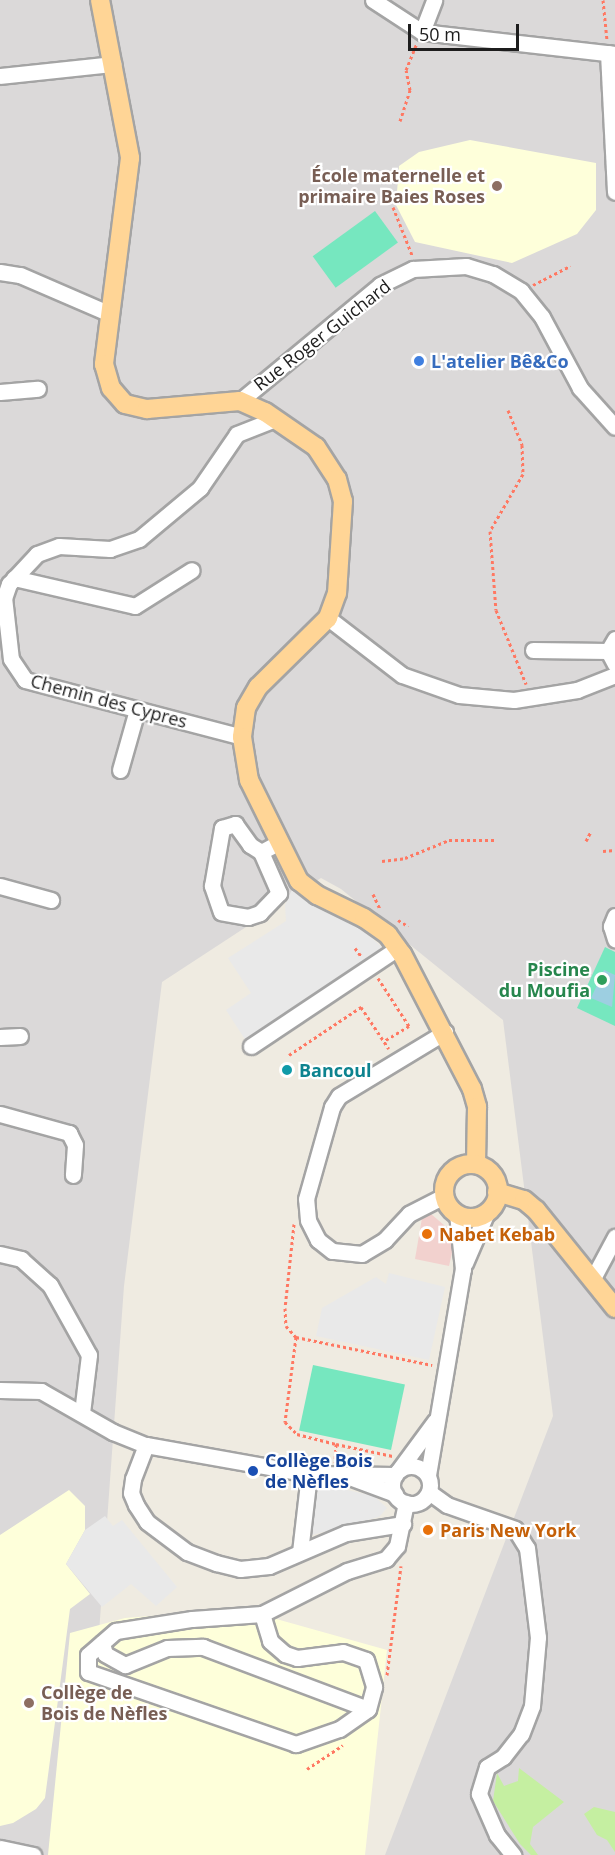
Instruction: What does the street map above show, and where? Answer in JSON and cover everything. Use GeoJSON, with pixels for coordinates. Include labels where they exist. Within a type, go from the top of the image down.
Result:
{"type":"FeatureCollection","features":[{"type":"Feature","properties":{"kind":"main road"},"geometry":{"type":"LineString","coordinates":[[100,0],[130,158],[105,364],[111,388],[125,404],[147,409],[240,400],[275,419],[316,447],[337,480],[343,501],[337,593],[328,618],[258,687],[246,708],[242,737],[249,780],[299,881],[317,895],[364,918],[388,935],[398,948],[467,1075],[477,1107],[476,1164]]}},
{"type":"Feature","properties":{"kind":"main road"},"geometry":{"type":"LineString","coordinates":[[476,1164],[494,1177],[497,1192],[487,1212],[472,1217],[457,1214],[444,1196],[445,1181],[454,1169],[476,1164]]}},
{"type":"Feature","properties":{"kind":"main road"},"geometry":{"type":"LineString","coordinates":[[497,1192],[524,1200],[536,1210],[615,1308]]}},
{"type":"Feature","properties":{"kind":"street"},"geometry":{"type":"LineString","coordinates":[[373,0],[422,32],[611,54],[615,192]]}},
{"type":"Feature","properties":{"kind":"street"},"geometry":{"type":"LineString","coordinates":[[422,32],[434,0]]}},
{"type":"Feature","properties":{"kind":"street"},"geometry":{"type":"LineString","coordinates":[[0,76],[112,64]]}},
{"type":"Feature","properties":{"kind":"street","name":"Rue Roger Guichard"},"geometry":{"type":"LineString","coordinates":[[240,400],[380,285],[413,269],[437,265],[466,266],[493,274],[521,291],[542,317],[580,388],[615,427]]}},
{"type":"Feature","properties":{"kind":"street"},"geometry":{"type":"LineString","coordinates":[[0,272],[20,275],[110,314]]}},
{"type":"Feature","properties":{"kind":"street"},"geometry":{"type":"LineString","coordinates":[[0,392],[38,388]]}},
{"type":"Feature","properties":{"kind":"street","name":"Chemin des Cypres"},"geometry":{"type":"LineString","coordinates":[[242,737],[33,683],[18,675],[11,659],[2,603],[14,578],[37,554],[59,546],[110,549],[139,539],[201,488],[229,441],[275,419]]}},
{"type":"Feature","properties":{"kind":"street"},"geometry":{"type":"LineString","coordinates":[[14,578],[135,606],[192,570]]}},
{"type":"Feature","properties":{"kind":"street"},"geometry":{"type":"LineString","coordinates":[[328,618],[402,675],[459,695],[513,700],[577,690],[615,675]]}},
{"type":"Feature","properties":{"kind":"street"},"geometry":{"type":"LineString","coordinates":[[533,650],[613,651]]}},
{"type":"Feature","properties":{"kind":"street"},"geometry":{"type":"LineString","coordinates":[[120,770],[137,710]]}},
{"type":"Feature","properties":{"kind":"street"},"geometry":{"type":"LineString","coordinates":[[235,824],[250,845],[261,852],[279,893],[260,913],[248,917],[221,912],[212,886],[222,828],[235,824]]}},
{"type":"Feature","properties":{"kind":"street"},"geometry":{"type":"LineString","coordinates":[[261,852],[280,842]]}},
{"type":"Feature","properties":{"kind":"street"},"geometry":{"type":"LineString","coordinates":[[0,886],[51,900]]}},
{"type":"Feature","properties":{"kind":"street"},"geometry":{"type":"LineString","coordinates":[[615,916],[611,926],[615,939]]}},
{"type":"Feature","properties":{"kind":"street"},"geometry":{"type":"LineString","coordinates":[[251,1046],[398,948]]}},
{"type":"Feature","properties":{"kind":"street"},"geometry":{"type":"LineString","coordinates":[[444,1196],[409,1214],[385,1240],[362,1254],[332,1251],[318,1240],[308,1220],[306,1198],[332,1107],[339,1096],[445,1032]]}},
{"type":"Feature","properties":{"kind":"street"},"geometry":{"type":"LineString","coordinates":[[0,1037],[20,1036]]}},
{"type":"Feature","properties":{"kind":"street"},"geometry":{"type":"LineString","coordinates":[[0,1114],[69,1132],[75,1145],[73,1175]]}},
{"type":"Feature","properties":{"kind":"street"},"geometry":{"type":"LineString","coordinates":[[345,1475],[400,1499],[423,1500],[429,1492],[428,1476],[435,1421],[463,1269],[487,1212]]}},
{"type":"Feature","properties":{"kind":"street"},"geometry":{"type":"LineString","coordinates":[[457,1214],[463,1269]]}},
{"type":"Feature","properties":{"kind":"street"},"geometry":{"type":"LineString","coordinates":[[592,1280],[615,1237]]}},
{"type":"Feature","properties":{"kind":"street"},"geometry":{"type":"LineString","coordinates":[[0,1254],[21,1259],[50,1285],[89,1355],[82,1413]]}},
{"type":"Feature","properties":{"kind":"street"},"geometry":{"type":"LineString","coordinates":[[0,1390],[41,1391],[113,1432],[146,1445],[309,1474],[345,1475],[416,1466],[428,1476]]}},
{"type":"Feature","properties":{"kind":"street"},"geometry":{"type":"LineString","coordinates":[[262,1614],[270,1641],[285,1654],[297,1658],[343,1652],[366,1660],[374,1687],[368,1709],[339,1730],[296,1744],[88,1671],[88,1655],[116,1631],[192,1619],[262,1614],[348,1571],[386,1559],[397,1546],[403,1524],[400,1468],[435,1421]]}},
{"type":"Feature","properties":{"kind":"street"},"geometry":{"type":"LineString","coordinates":[[146,1445],[133,1479],[134,1499],[147,1522],[187,1552],[240,1569],[269,1566],[346,1533],[403,1524]]}},
{"type":"Feature","properties":{"kind":"street"},"geometry":{"type":"LineString","coordinates":[[300,1552],[309,1474]]}},
{"type":"Feature","properties":{"kind":"street"},"geometry":{"type":"LineString","coordinates":[[429,1492],[447,1505],[515,1529],[527,1548],[538,1636],[532,1706],[521,1734],[503,1756],[487,1767],[479,1794],[497,1834],[513,1855]]}},
{"type":"Feature","properties":{"kind":"street"},"geometry":{"type":"LineString","coordinates":[[102,1643],[105,1654],[125,1665],[167,1648],[204,1647],[368,1709]]}},
{"type":"Feature","properties":{"kind":"street"},"geometry":{"type":"LineString","coordinates":[[0,1848],[33,1855]]}},
{"type":"Feature","properties":{"kind":"path"},"geometry":{"type":"LineString","coordinates":[[603,0],[611,54]]}},
{"type":"Feature","properties":{"kind":"path"},"geometry":{"type":"LineString","coordinates":[[400,121],[410,90],[406,70],[422,32]]}},
{"type":"Feature","properties":{"kind":"path"},"geometry":{"type":"LineString","coordinates":[[393,207],[412,247],[413,269]]}},
{"type":"Feature","properties":{"kind":"path"},"geometry":{"type":"LineString","coordinates":[[521,291],[570,266]]}},
{"type":"Feature","properties":{"kind":"path"},"geometry":{"type":"LineString","coordinates":[[508,410],[522,445],[523,474],[490,531],[496,610],[522,668]]}},
{"type":"Feature","properties":{"kind":"path"},"geometry":{"type":"LineString","coordinates":[[586,841],[591,831]]}},
{"type":"Feature","properties":{"kind":"path"},"geometry":{"type":"LineString","coordinates":[[382,861],[405,858],[449,840],[495,840]]}},
{"type":"Feature","properties":{"kind":"path"},"geometry":{"type":"LineString","coordinates":[[603,851],[615,850]]}},
{"type":"Feature","properties":{"kind":"path"},"geometry":{"type":"LineString","coordinates":[[374,894],[381,912]]}},
{"type":"Feature","properties":{"kind":"path"},"geometry":{"type":"LineString","coordinates":[[390,917],[408,926]]}},
{"type":"Feature","properties":{"kind":"path"},"geometry":{"type":"LineString","coordinates":[[355,948],[409,1026],[384,1041]]}},
{"type":"Feature","properties":{"kind":"path"},"geometry":{"type":"LineString","coordinates":[[296,1337],[444,1367]]}},
{"type":"Feature","properties":{"kind":"path"},"geometry":{"type":"LineString","coordinates":[[336,1444],[400,1468]]}},
{"type":"Feature","properties":{"kind":"path"},"geometry":{"type":"LineString","coordinates":[[386,1680],[405,1556]]}},
{"type":"Feature","properties":{"kind":"path"},"geometry":{"type":"LineString","coordinates":[[307,1768],[351,1739]]}},
{"type":"Feature","properties":{"kind":"shaded area"},"geometry":{"type":"Polygon","coordinates":[[[0,0],[615,0],[615,1855],[385,1855],[553,1416],[503,1020],[341,889],[321,878],[162,982],[124,1286],[83,1855],[0,1855],[0,0]]]}},
{"type":"Feature","properties":{"kind":"shaded area","name":"École maternelle et primaire Baies Roses"},"geometry":{"type":"Polygon","coordinates":[[[470,140],[596,163],[596,210],[577,234],[512,263],[415,242],[396,205],[399,166],[419,152],[470,140]]]}},
{"type":"Feature","properties":{"kind":"shaded area"},"geometry":{"type":"Polygon","coordinates":[[[294,885],[316,907],[359,927],[384,949],[246,1041],[226,1010],[251,993],[228,958],[286,921],[285,905],[294,885]]]}},
{"type":"Feature","properties":{"kind":"shaded area"},"geometry":{"type":"Polygon","coordinates":[[[431,1214],[451,1231],[454,1244],[449,1266],[415,1259],[422,1218],[431,1214]]]}},
{"type":"Feature","properties":{"kind":"shaded area"},"geometry":{"type":"Polygon","coordinates":[[[389,1273],[445,1287],[429,1360],[316,1336],[322,1308],[376,1277],[386,1284],[389,1273]]]}},
{"type":"Feature","properties":{"kind":"shaded area"},"geometry":{"type":"Polygon","coordinates":[[[316,1483],[374,1496],[387,1508],[379,1517],[309,1536],[316,1483]]]}},
{"type":"Feature","properties":{"kind":"shaded area","name":"Collège de Bois de Nèfles"},"geometry":{"type":"Polygon","coordinates":[[[69,1490],[85,1506],[85,1530],[66,1564],[90,1594],[70,1609],[45,1798],[36,1809],[13,1823],[0,1826],[0,1535],[69,1490]]]}},
{"type":"Feature","properties":{"kind":"shaded area"},"geometry":{"type":"Polygon","coordinates":[[[105,1516],[113,1526],[122,1520],[177,1587],[156,1606],[131,1584],[102,1607],[66,1564],[85,1530],[105,1516]]]}},
{"type":"Feature","properties":{"kind":"shaded area"},"geometry":{"type":"Polygon","coordinates":[[[241,1609],[387,1650],[365,1855],[48,1855],[70,1633],[125,1618],[241,1609]]]}},
{"type":"Feature","properties":{"kind":"green space"},"geometry":{"type":"Polygon","coordinates":[[[375,211],[398,243],[336,288],[313,256],[375,211]]]}},
{"type":"Feature","properties":{"kind":"green space","name":"Piscine du Moufia"},"geometry":{"type":"Polygon","coordinates":[[[605,947],[615,952],[615,1026],[577,1008],[605,947]]]}},
{"type":"Feature","properties":{"kind":"green space"},"geometry":{"type":"Polygon","coordinates":[[[313,1365],[405,1385],[391,1450],[299,1431],[313,1365]]]}},
{"type":"Feature","properties":{"kind":"green space"},"geometry":{"type":"Polygon","coordinates":[[[519,1768],[564,1802],[533,1827],[530,1844],[538,1855],[531,1855],[520,1844],[493,1801],[497,1773],[504,1786],[518,1781],[519,1768]]]}},
{"type":"Feature","properties":{"kind":"green space"},"geometry":{"type":"Polygon","coordinates":[[[594,1807],[615,1812],[615,1852],[607,1840],[597,1835],[584,1814],[594,1807]]]}},
{"type":"Feature","properties":{"kind":"water"},"geometry":{"type":"Polygon","coordinates":[[[604,970],[615,975],[612,1007],[591,998],[604,970]]]}},
{"type":"Feature","properties":{"kind":"place","name":"École maternelle et primaire Baies Roses"},"geometry":{"type":"Point","coordinates":[497,186]}},
{"type":"Feature","properties":{"kind":"place","name":"L'atelier Bê&Co"},"geometry":{"type":"Point","coordinates":[419,361]}},
{"type":"Feature","properties":{"kind":"place","name":"Piscine du Moufia"},"geometry":{"type":"Point","coordinates":[602,980]}},
{"type":"Feature","properties":{"kind":"place","name":"Bancoul"},"geometry":{"type":"Point","coordinates":[287,1070]}},
{"type":"Feature","properties":{"kind":"place","name":"Nabet Kebab"},"geometry":{"type":"Point","coordinates":[427,1234]}},
{"type":"Feature","properties":{"kind":"place","name":"Collège Bois de Nèfles"},"geometry":{"type":"Point","coordinates":[253,1471]}},
{"type":"Feature","properties":{"kind":"place","name":"Paris New York"},"geometry":{"type":"Point","coordinates":[428,1530]}},
{"type":"Feature","properties":{"kind":"place","name":"Collège de Bois de Nèfles"},"geometry":{"type":"Point","coordinates":[29,1703]}}]}
